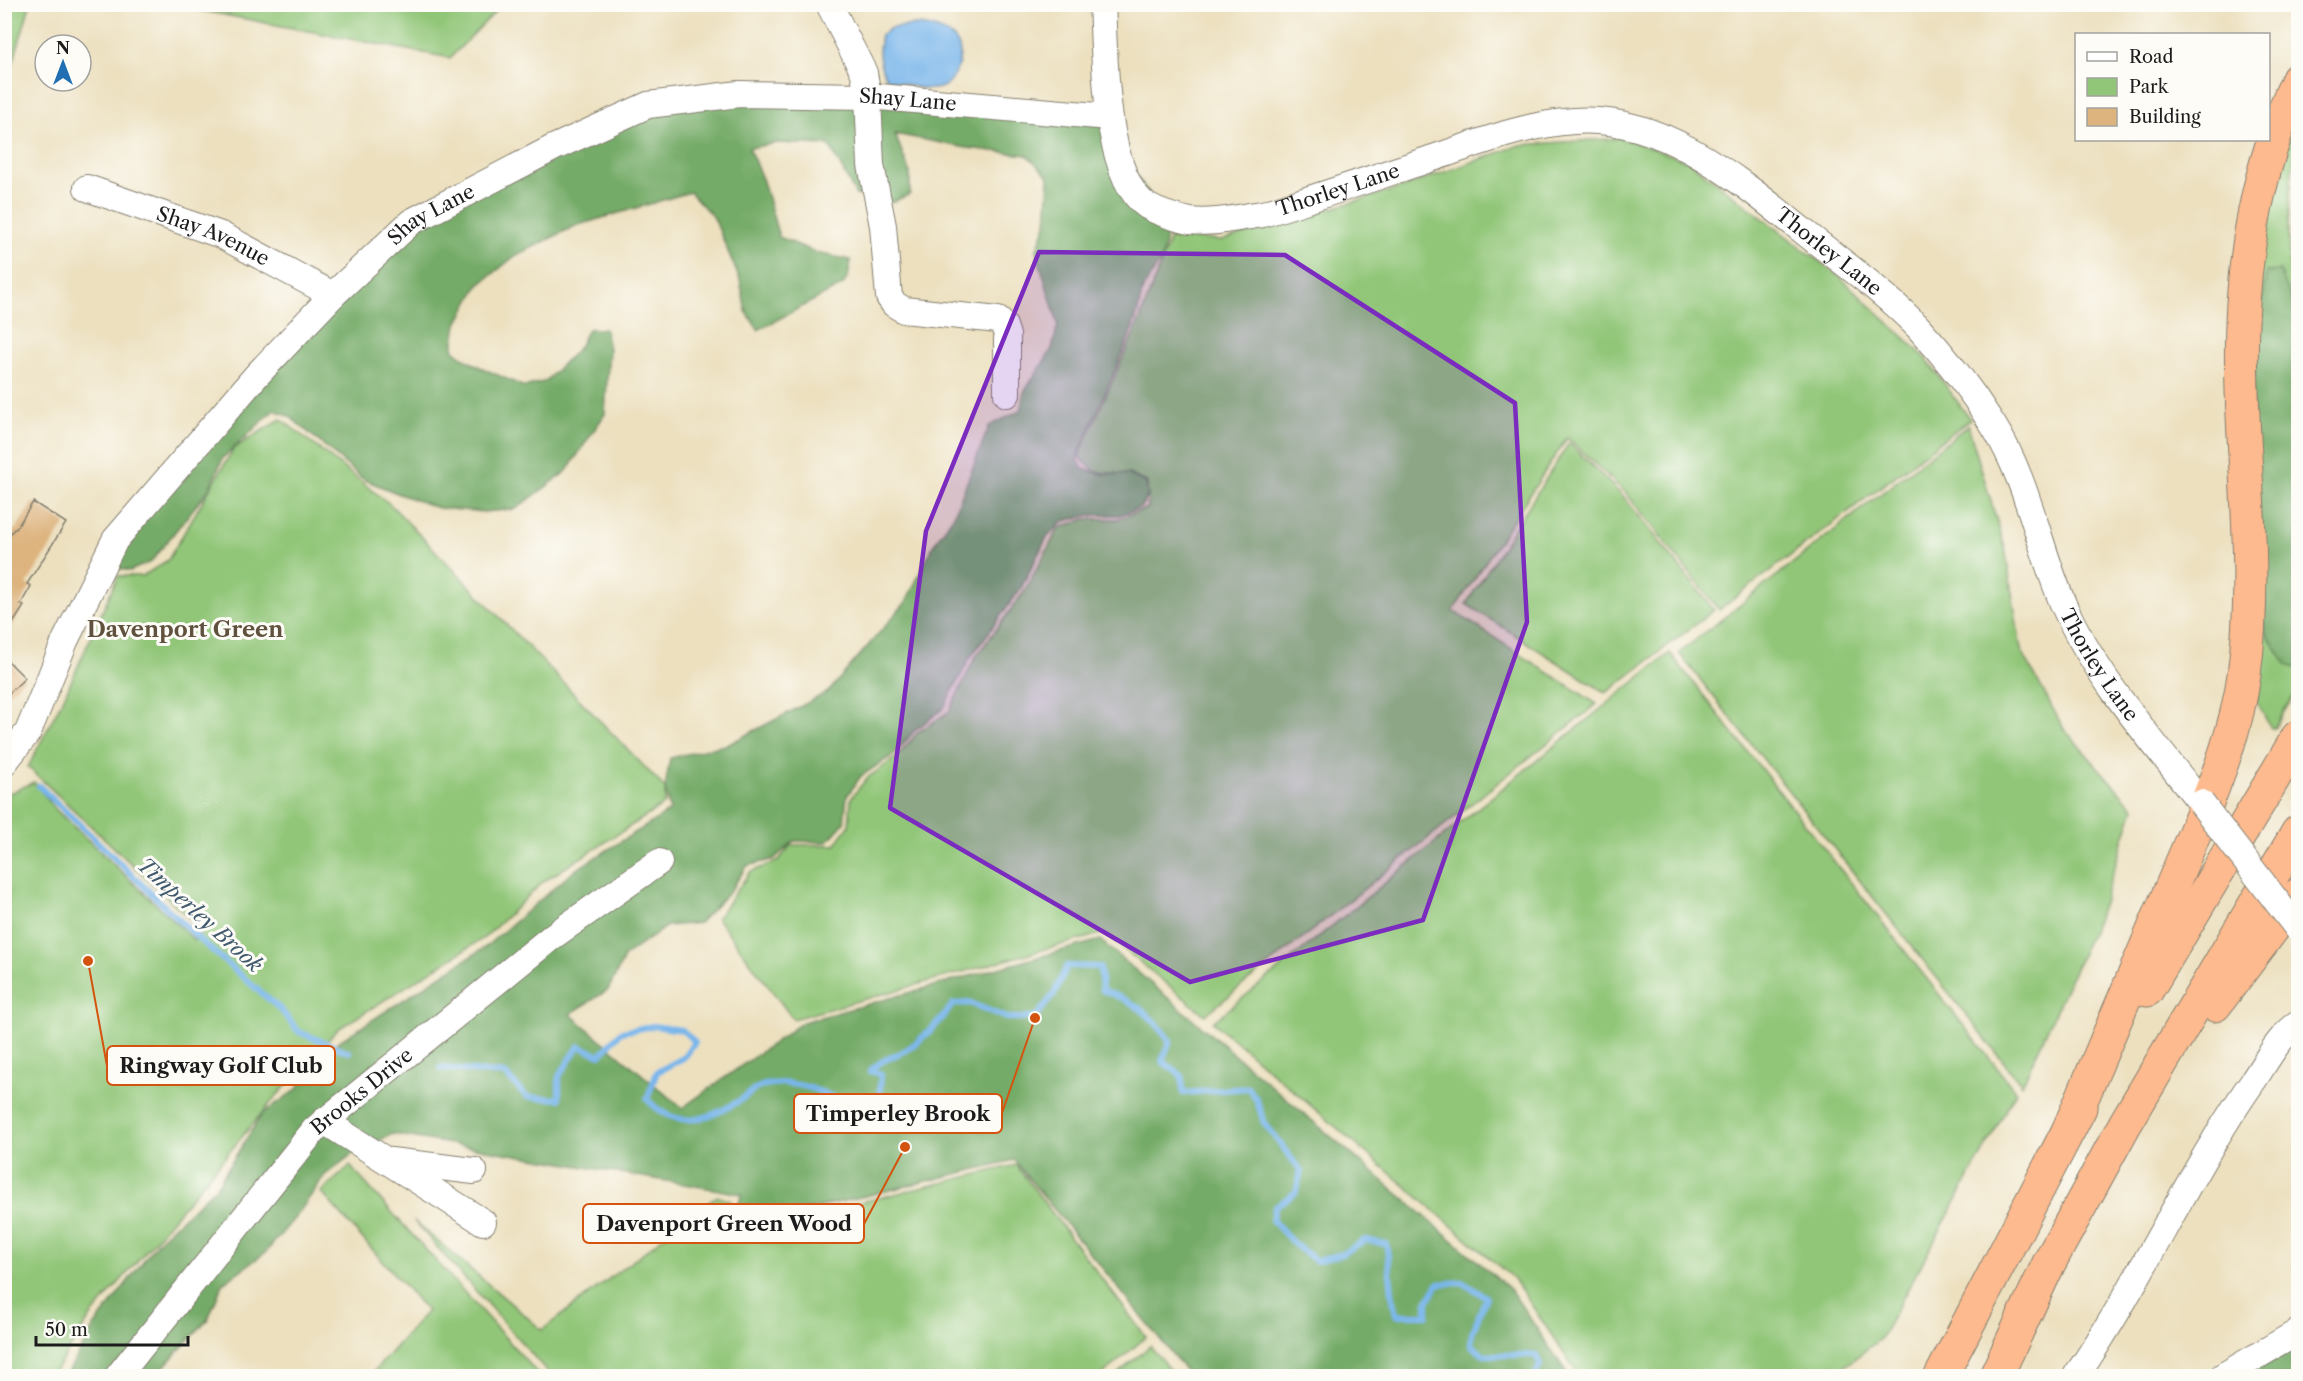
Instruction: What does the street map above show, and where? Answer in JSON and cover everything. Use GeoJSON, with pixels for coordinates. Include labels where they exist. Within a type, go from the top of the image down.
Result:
{"type":"FeatureCollection","features":[{"type":"Feature","properties":{"kind":"highway"},"geometry":{"type":"LineString","coordinates":[[2068,1129],[2202,817],[2235,718],[2244,677],[2251,576],[2242,304],[2257,198],[2272,146],[2298,79]]}},
{"type":"Feature","properties":{"kind":"highway"},"geometry":{"type":"LineString","coordinates":[[1941,1377],[2068,1129],[2164,960],[2298,737]]}},
{"type":"Feature","properties":{"kind":"highway"},"geometry":{"type":"LineString","coordinates":[[1996,1377],[2049,1263],[2125,1124],[2298,832]]}},
{"type":"Feature","properties":{"kind":"highway"},"geometry":{"type":"LineString","coordinates":[[2125,1124],[2298,895]]}},
{"type":"Feature","properties":{"kind":"street"},"geometry":{"type":"LineString","coordinates":[[829,4],[864,73],[868,96],[869,146],[883,226],[889,297],[894,304],[904,310],[998,320],[1004,326],[1007,335],[1007,394]]}},
{"type":"Feature","properties":{"kind":"street","name":"Thorley Lane"},"geometry":{"type":"LineString","coordinates":[[1102,4],[1110,117],[1125,176],[1141,200],[1165,214],[1191,221],[1224,220],[1263,214],[1498,136],[1573,121],[1603,121],[1639,129],[1672,141],[1713,164],[1883,293],[1948,361],[1994,426],[2017,472],[2064,605],[2098,669],[2298,929]]}},
{"type":"Feature","properties":{"kind":"street","name":"Shay Lane"},"geometry":{"type":"LineString","coordinates":[[4,763],[28,732],[65,641],[115,540],[256,376],[333,295],[411,222],[553,148],[648,105],[739,94],[868,96],[1110,117]]}},
{"type":"Feature","properties":{"kind":"street","name":"Shay Avenue"},"geometry":{"type":"LineString","coordinates":[[87,188],[220,235],[333,295]]}},
{"type":"Feature","properties":{"kind":"street","name":"Brooks Drive"},"geometry":{"type":"LineString","coordinates":[[118,1377],[315,1129],[553,936],[660,862]]}},
{"type":"Feature","properties":{"kind":"street"},"geometry":{"type":"LineString","coordinates":[[2076,1377],[2101,1340],[2228,1117],[2281,1042],[2298,1024]]}},
{"type":"Feature","properties":{"kind":"street"},"geometry":{"type":"LineString","coordinates":[[324,1121],[483,1222]]}},
{"type":"Feature","properties":{"kind":"street"},"geometry":{"type":"LineString","coordinates":[[385,1160],[474,1171]]}},
{"type":"Feature","properties":{"kind":"street"},"geometry":{"type":"LineString","coordinates":[[2223,1377],[2298,1332]]}},
{"type":"Feature","properties":{"kind":"highlighted area"},"geometry":{"type":"Polygon","coordinates":[[[1039,252],[1285,255],[1515,403],[1527,622],[1423,920],[1190,982],[890,808],[926,531],[1039,252]]]}},
{"type":"Feature","properties":{"kind":"green space"},"geometry":{"type":"Polygon","coordinates":[[[4,5],[30,5],[5,91],[4,5]]]}},
{"type":"Feature","properties":{"kind":"green space"},"geometry":{"type":"Polygon","coordinates":[[[172,5],[502,5],[450,58],[172,5]]]}},
{"type":"Feature","properties":{"kind":"green space"},"geometry":{"type":"Polygon","coordinates":[[[739,94],[1109,117],[1115,145],[1169,222],[1162,258],[1143,288],[1137,315],[1125,347],[1077,458],[1083,469],[1103,474],[1128,474],[1146,483],[1148,496],[1140,508],[1120,515],[1090,515],[1064,521],[1047,537],[1021,588],[970,658],[943,709],[915,730],[895,754],[861,776],[847,796],[844,823],[827,842],[794,841],[774,859],[747,866],[730,891],[699,923],[667,926],[625,956],[608,990],[570,1014],[682,1108],[803,1022],[1100,940],[1510,1289],[1569,1376],[1190,1376],[1014,1160],[729,1229],[742,1194],[393,1134],[358,1150],[325,1175],[298,1214],[265,1253],[223,1283],[208,1319],[155,1376],[66,1376],[93,1328],[158,1241],[216,1187],[262,1114],[297,1089],[327,1049],[484,948],[575,870],[670,811],[665,788],[670,758],[729,744],[828,692],[906,602],[933,546],[954,515],[989,426],[1020,411],[1024,392],[1052,349],[1058,324],[1036,251],[1046,225],[1049,177],[1027,155],[967,148],[895,134],[910,173],[910,194],[893,202],[856,195],[829,145],[777,143],[749,148],[763,181],[779,237],[817,253],[851,260],[848,277],[843,285],[758,330],[746,311],[740,280],[714,218],[690,192],[575,226],[515,256],[478,286],[457,324],[453,349],[478,366],[524,387],[546,381],[579,347],[588,329],[605,329],[609,349],[605,414],[566,472],[516,509],[484,512],[438,508],[399,494],[363,479],[289,416],[274,410],[223,458],[209,489],[151,562],[130,571],[120,569],[107,556],[411,222],[648,105],[739,94]]]}},
{"type":"Feature","properties":{"kind":"green space"},"geometry":{"type":"Polygon","coordinates":[[[2298,107],[2298,143],[2292,171],[2288,226],[2289,261],[2298,315],[2295,302],[2252,395],[2261,230],[2298,107]]]}},
{"type":"Feature","properties":{"kind":"green space"},"geometry":{"type":"Polygon","coordinates":[[[1622,138],[1688,161],[1841,278],[1925,357],[1970,419],[1719,610],[1625,492],[1567,438],[1453,611],[1597,704],[1205,1015],[1104,933],[793,1019],[717,918],[750,872],[778,861],[791,845],[835,845],[849,826],[851,798],[867,778],[897,757],[918,732],[949,712],[975,658],[1024,592],[1059,528],[1085,519],[1118,519],[1148,508],[1147,482],[1128,474],[1096,472],[1079,457],[1140,319],[1171,236],[1221,241],[1400,188],[1520,145],[1622,138]]]}},
{"type":"Feature","properties":{"kind":"green space"},"geometry":{"type":"Polygon","coordinates":[[[2280,271],[2298,315],[2298,666],[2294,668],[2287,665],[2265,632],[2252,395],[2266,272],[2280,271]]]}},
{"type":"Feature","properties":{"kind":"green space"},"geometry":{"type":"Polygon","coordinates":[[[281,419],[391,505],[665,788],[665,804],[544,881],[484,938],[338,1029],[273,1100],[91,1316],[52,1376],[5,1376],[5,795],[34,782],[56,810],[194,940],[203,931],[28,767],[66,693],[118,576],[143,576],[168,560],[234,448],[281,419]]]}},
{"type":"Feature","properties":{"kind":"green space"},"geometry":{"type":"Polygon","coordinates":[[[1968,425],[2005,548],[2021,650],[2064,729],[2134,808],[2098,918],[2022,1085],[1679,653],[1968,425]]]}},
{"type":"Feature","properties":{"kind":"green space"},"geometry":{"type":"Polygon","coordinates":[[[1569,443],[1623,496],[1714,610],[1606,693],[1466,604],[1569,443]]]}},
{"type":"Feature","properties":{"kind":"green space"},"geometry":{"type":"Polygon","coordinates":[[[2261,556],[2294,668],[2298,666],[2298,689],[2274,728],[2271,728],[2257,703],[2261,556]]]}},
{"type":"Feature","properties":{"kind":"green space"},"geometry":{"type":"Polygon","coordinates":[[[1670,653],[2016,1092],[1881,1338],[1832,1376],[1579,1376],[1514,1279],[1213,1022],[1670,653]]]}},
{"type":"Feature","properties":{"kind":"green space"},"geometry":{"type":"Polygon","coordinates":[[[1016,1165],[1146,1337],[1101,1376],[551,1376],[414,1221],[542,1330],[717,1196],[731,1201],[723,1235],[1016,1165]]]}},
{"type":"Feature","properties":{"kind":"green space"},"geometry":{"type":"Polygon","coordinates":[[[350,1166],[540,1376],[370,1376],[427,1311],[321,1192],[350,1166]]]}},
{"type":"Feature","properties":{"kind":"green space"},"geometry":{"type":"Polygon","coordinates":[[[2298,1334],[2298,1376],[2226,1376],[2298,1334]]]}},
{"type":"Feature","properties":{"kind":"green space"},"geometry":{"type":"Polygon","coordinates":[[[1150,1346],[1175,1376],[1115,1376],[1150,1346]]]}},
{"type":"Feature","properties":{"kind":"water"},"geometry":{"type":"Polygon","coordinates":[[[917,25],[945,33],[955,39],[960,49],[959,63],[953,76],[940,88],[920,88],[886,78],[881,67],[879,52],[881,35],[891,28],[917,25]]]}},
{"type":"Feature","properties":{"kind":"building"},"geometry":{"type":"Polygon","coordinates":[[[33,502],[66,523],[27,584],[31,586],[21,604],[24,606],[4,638],[4,542],[16,529],[33,502]]]}},
{"type":"Feature","properties":{"kind":"building"},"geometry":{"type":"Polygon","coordinates":[[[4,657],[25,678],[4,698],[4,657]]]}},
{"type":"Feature","properties":{"kind":"waterway","name":"Timperley Brook"},"geometry":{"type":"LineString","coordinates":[[39,786],[198,938],[280,1009],[299,1032],[349,1052]]}},
{"type":"Feature","properties":{"kind":"waterway","name":"Timperley Brook"},"geometry":{"type":"LineString","coordinates":[[441,1068],[505,1074],[527,1097],[559,1099],[559,1076],[579,1046],[600,1055],[621,1032],[653,1026],[682,1030],[695,1042],[683,1058],[657,1072],[647,1099],[670,1116],[682,1119],[705,1117],[730,1106],[759,1087],[778,1083],[803,1086],[861,1110],[879,1102],[881,1074],[870,1071],[920,1040],[953,1004],[970,1003],[1007,1018],[1035,1018],[1054,994],[1067,966],[1100,967],[1102,990],[1140,1009],[1155,1022],[1170,1041],[1162,1061],[1182,1076],[1183,1093],[1248,1088],[1256,1098],[1264,1123],[1301,1171],[1296,1192],[1275,1207],[1272,1220],[1294,1244],[1317,1261],[1342,1254],[1365,1240],[1386,1244],[1396,1315],[1427,1315],[1427,1302],[1438,1284],[1462,1282],[1486,1297],[1472,1333],[1471,1345],[1484,1355],[1536,1355],[1540,1365],[1535,1376]]}},
{"type":"Feature","properties":{"kind":"place","name":"Ringway Golf Club"},"geometry":{"type":"Point","coordinates":[88,961]}},
{"type":"Feature","properties":{"kind":"place","name":"Timperley Brook"},"geometry":{"type":"Point","coordinates":[1035,1018]}},
{"type":"Feature","properties":{"kind":"place","name":"Davenport Green Wood"},"geometry":{"type":"Point","coordinates":[905,1147]}},
{"type":"Feature","properties":{"kind":"district","name":"Davenport Green"},"geometry":{"type":"Point","coordinates":[185,629]}}]}
